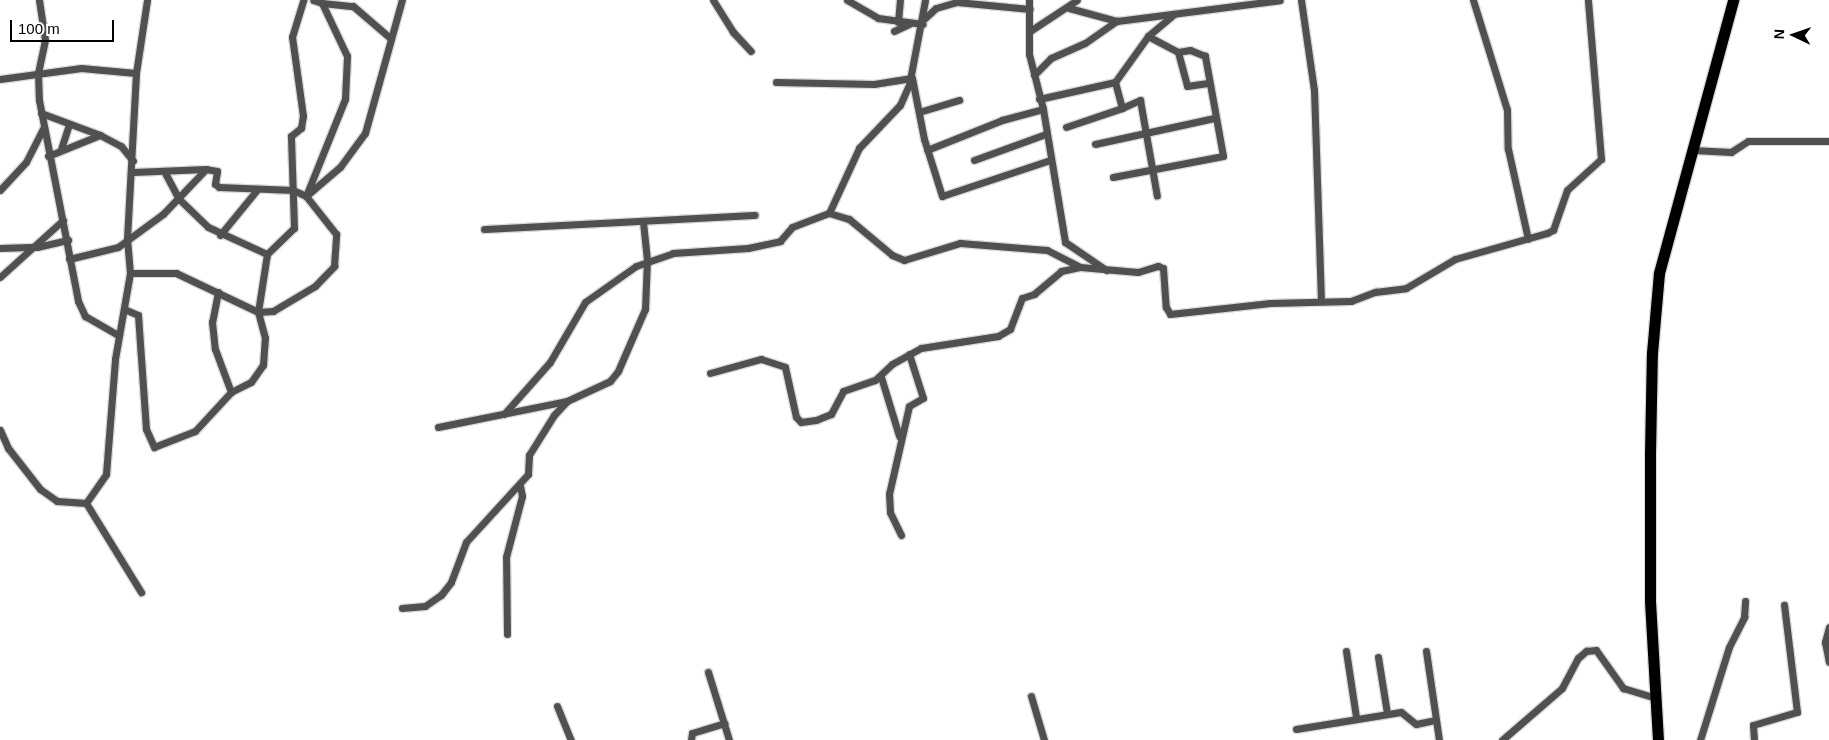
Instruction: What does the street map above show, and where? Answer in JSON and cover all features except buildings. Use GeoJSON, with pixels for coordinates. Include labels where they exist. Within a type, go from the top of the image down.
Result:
{"type":"FeatureCollection","features":[{"type":"Feature","properties":{"kind":"main road"},"geometry":{"type":"LineString","coordinates":[[1658,740],[1650,600],[1652,353],[1659,273],[1733,0]]}},
{"type":"Feature","properties":{"kind":"street"},"geometry":{"type":"LineString","coordinates":[[39,0],[45,40],[38,74],[42,113],[48,156],[68,240],[69,259],[80,309],[96,325],[119,336]]}},
{"type":"Feature","properties":{"kind":"street"},"geometry":{"type":"LineString","coordinates":[[86,503],[106,474],[105,452],[114,409],[119,336],[130,273],[127,239],[133,172],[136,72],[147,0]]}},
{"type":"Feature","properties":{"kind":"street"},"geometry":{"type":"LineString","coordinates":[[124,309],[138,315],[146,429],[154,448],[195,431],[231,392],[252,382],[263,364],[265,338],[258,312],[267,254],[294,228],[291,136],[301,128],[303,116],[292,37],[303,0]]}},
{"type":"Feature","properties":{"kind":"street"},"geometry":{"type":"LineString","coordinates":[[313,0],[322,3],[353,6],[389,37]]}},
{"type":"Feature","properties":{"kind":"street"},"geometry":{"type":"LineString","coordinates":[[306,196],[340,167],[365,133],[389,37],[402,0]]}},
{"type":"Feature","properties":{"kind":"street"},"geometry":{"type":"LineString","coordinates":[[713,0],[733,32],[751,51]]}},
{"type":"Feature","properties":{"kind":"street"},"geometry":{"type":"LineString","coordinates":[[847,0],[869,15],[909,24]]}},
{"type":"Feature","properties":{"kind":"street"},"geometry":{"type":"LineString","coordinates":[[900,0],[899,22],[894,31],[909,24],[923,22]]}},
{"type":"Feature","properties":{"kind":"street"},"geometry":{"type":"LineString","coordinates":[[1029,0],[1034,75],[1043,109],[1065,242],[1106,270]]}},
{"type":"Feature","properties":{"kind":"street"},"geometry":{"type":"LineString","coordinates":[[1030,31],[1069,8],[1077,0]]}},
{"type":"Feature","properties":{"kind":"street"},"geometry":{"type":"LineString","coordinates":[[1069,8],[1117,20],[1174,14],[1224,2],[1280,0]]}},
{"type":"Feature","properties":{"kind":"street"},"geometry":{"type":"LineString","coordinates":[[1301,0],[1314,90],[1321,300]]}},
{"type":"Feature","properties":{"kind":"street"},"geometry":{"type":"LineString","coordinates":[[1473,0],[1507,110],[1508,149],[1528,239]]}},
{"type":"Feature","properties":{"kind":"street"},"geometry":{"type":"LineString","coordinates":[[710,372],[761,359],[785,367],[796,417],[801,422],[831,414],[843,391],[880,377],[892,364],[909,354],[929,346],[998,336],[1010,329],[1022,298],[1034,294],[1061,271],[1080,267],[1106,270],[1163,268],[1170,314],[1321,300],[1351,301],[1376,292],[1406,288],[1455,259],[1528,239],[1552,230],[1567,190],[1601,159],[1588,0]]}},
{"type":"Feature","properties":{"kind":"street"},"geometry":{"type":"LineString","coordinates":[[1030,9],[954,1],[931,13],[923,22],[915,38],[912,78],[927,150],[942,196],[1050,160]]}},
{"type":"Feature","properties":{"kind":"street"},"geometry":{"type":"LineString","coordinates":[[306,196],[346,99],[347,56],[322,3]]}},
{"type":"Feature","properties":{"kind":"street"},"geometry":{"type":"LineString","coordinates":[[925,3],[931,13]]}},
{"type":"Feature","properties":{"kind":"street"},"geometry":{"type":"LineString","coordinates":[[923,22],[925,3]]}},
{"type":"Feature","properties":{"kind":"street"},"geometry":{"type":"LineString","coordinates":[[1040,99],[1115,82],[1148,36],[1174,14]]}},
{"type":"Feature","properties":{"kind":"street"},"geometry":{"type":"LineString","coordinates":[[1034,75],[1051,58],[1086,43],[1117,20]]}},
{"type":"Feature","properties":{"kind":"street"},"geometry":{"type":"LineString","coordinates":[[1113,177],[1152,168],[1223,156],[1202,52],[1178,52],[1148,36]]}},
{"type":"Feature","properties":{"kind":"street"},"geometry":{"type":"LineString","coordinates":[[1178,52],[1187,86],[1208,84]]}},
{"type":"Feature","properties":{"kind":"street"},"geometry":{"type":"LineString","coordinates":[[0,79],[81,68],[136,72]]}},
{"type":"Feature","properties":{"kind":"street"},"geometry":{"type":"LineString","coordinates":[[776,82],[874,84],[912,78]]}},
{"type":"Feature","properties":{"kind":"street"},"geometry":{"type":"LineString","coordinates":[[829,213],[859,148],[900,105],[912,78]]}},
{"type":"Feature","properties":{"kind":"street"},"geometry":{"type":"LineString","coordinates":[[1115,82],[1122,108]]}},
{"type":"Feature","properties":{"kind":"street"},"geometry":{"type":"LineString","coordinates":[[919,112],[959,100]]}},
{"type":"Feature","properties":{"kind":"street"},"geometry":{"type":"LineString","coordinates":[[1066,127],[1140,100],[1158,196]]}},
{"type":"Feature","properties":{"kind":"street"},"geometry":{"type":"LineString","coordinates":[[927,150],[1002,120],[1043,109]]}},
{"type":"Feature","properties":{"kind":"street"},"geometry":{"type":"LineString","coordinates":[[42,113],[100,135],[121,146],[133,161]]}},
{"type":"Feature","properties":{"kind":"street"},"geometry":{"type":"LineString","coordinates":[[1095,144],[1214,118]]}},
{"type":"Feature","properties":{"kind":"street"},"geometry":{"type":"LineString","coordinates":[[62,149],[69,124]]}},
{"type":"Feature","properties":{"kind":"street"},"geometry":{"type":"LineString","coordinates":[[0,190],[26,162],[44,127]]}},
{"type":"Feature","properties":{"kind":"street"},"geometry":{"type":"LineString","coordinates":[[974,160],[1046,134]]}},
{"type":"Feature","properties":{"kind":"street"},"geometry":{"type":"LineString","coordinates":[[48,156],[100,135]]}},
{"type":"Feature","properties":{"kind":"street"},"geometry":{"type":"LineString","coordinates":[[1693,150],[1731,152],[1748,141],[1829,141]]}},
{"type":"Feature","properties":{"kind":"street"},"geometry":{"type":"LineString","coordinates":[[130,273],[176,272],[258,312],[273,312],[297,299],[334,266],[336,234],[306,196],[293,190],[219,187],[215,184],[217,171],[206,169],[133,172]]}},
{"type":"Feature","properties":{"kind":"street"},"geometry":{"type":"LineString","coordinates":[[69,259],[118,247],[127,239],[149,226],[179,199],[206,169]]}},
{"type":"Feature","properties":{"kind":"street"},"geometry":{"type":"LineString","coordinates":[[164,171],[179,199],[220,235],[267,254]]}},
{"type":"Feature","properties":{"kind":"street"},"geometry":{"type":"LineString","coordinates":[[220,235],[256,190]]}},
{"type":"Feature","properties":{"kind":"street"},"geometry":{"type":"LineString","coordinates":[[504,414],[550,362],[585,302],[647,260],[673,253],[748,248],[780,241],[792,227],[829,213],[849,219],[892,255],[904,260],[960,242],[1047,250],[1080,267]]}},
{"type":"Feature","properties":{"kind":"street"},"geometry":{"type":"LineString","coordinates":[[484,228],[643,223],[755,215]]}},
{"type":"Feature","properties":{"kind":"street"},"geometry":{"type":"LineString","coordinates":[[0,277],[37,247],[63,220]]}},
{"type":"Feature","properties":{"kind":"street"},"geometry":{"type":"LineString","coordinates":[[438,427],[567,401],[610,381],[618,371],[645,309],[647,260],[643,223]]}},
{"type":"Feature","properties":{"kind":"street"},"geometry":{"type":"LineString","coordinates":[[0,248],[37,247],[68,240]]}},
{"type":"Feature","properties":{"kind":"street"},"geometry":{"type":"LineString","coordinates":[[218,292],[212,322],[215,349],[231,392]]}},
{"type":"Feature","properties":{"kind":"street"},"geometry":{"type":"LineString","coordinates":[[899,437],[909,406],[923,398],[909,354]]}},
{"type":"Feature","properties":{"kind":"street"},"geometry":{"type":"LineString","coordinates":[[880,377],[899,437],[899,466],[889,502],[901,535]]}},
{"type":"Feature","properties":{"kind":"street"},"geometry":{"type":"LineString","coordinates":[[402,608],[425,606],[441,595],[451,582],[466,542],[520,486],[528,474],[530,454],[536,443],[567,401]]}},
{"type":"Feature","properties":{"kind":"street"},"geometry":{"type":"LineString","coordinates":[[0,430],[8,448],[40,489],[57,501],[86,503]]}},
{"type":"Feature","properties":{"kind":"street"},"geometry":{"type":"LineString","coordinates":[[507,634],[506,557],[522,496],[520,486]]}},
{"type":"Feature","properties":{"kind":"street"},"geometry":{"type":"LineString","coordinates":[[86,503],[141,592]]}},
{"type":"Feature","properties":{"kind":"street"},"geometry":{"type":"LineString","coordinates":[[1700,740],[1729,647],[1744,617],[1745,601]]}},
{"type":"Feature","properties":{"kind":"street"},"geometry":{"type":"LineString","coordinates":[[1754,740],[1753,725],[1797,712],[1784,605]]}},
{"type":"Feature","properties":{"kind":"street"},"geometry":{"type":"LineString","coordinates":[[1829,627],[1825,642],[1829,662]]}},
{"type":"Feature","properties":{"kind":"street"},"geometry":{"type":"LineString","coordinates":[[1502,740],[1562,688],[1578,658],[1586,651],[1596,650],[1623,688],[1655,698]]}},
{"type":"Feature","properties":{"kind":"street"},"geometry":{"type":"LineString","coordinates":[[1346,651],[1356,717]]}},
{"type":"Feature","properties":{"kind":"street"},"geometry":{"type":"LineString","coordinates":[[1426,651],[1438,740]]}},
{"type":"Feature","properties":{"kind":"street"},"geometry":{"type":"LineString","coordinates":[[1378,658],[1387,713]]}},
{"type":"Feature","properties":{"kind":"street"},"geometry":{"type":"LineString","coordinates":[[708,672],[729,740]]}},
{"type":"Feature","properties":{"kind":"street"},"geometry":{"type":"LineString","coordinates":[[1031,696],[1044,740]]}},
{"type":"Feature","properties":{"kind":"street"},"geometry":{"type":"LineString","coordinates":[[557,706],[571,740]]}},
{"type":"Feature","properties":{"kind":"street"},"geometry":{"type":"LineString","coordinates":[[1296,730],[1356,717],[1387,713],[1405,712],[1416,724],[1435,720]]}},
{"type":"Feature","properties":{"kind":"street"},"geometry":{"type":"LineString","coordinates":[[691,740],[692,733],[724,723]]}}]}
